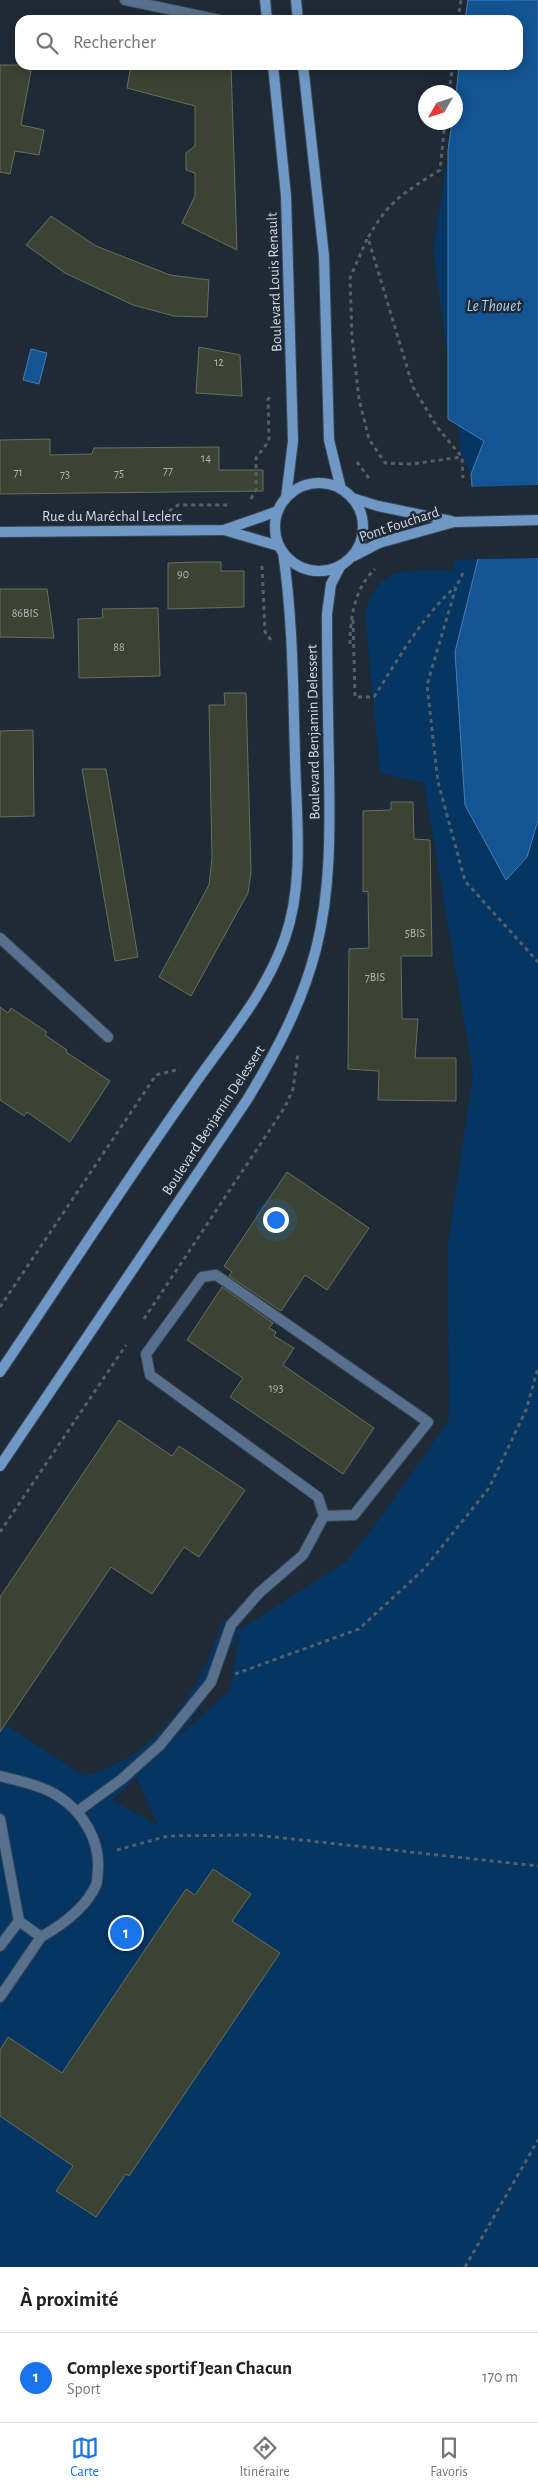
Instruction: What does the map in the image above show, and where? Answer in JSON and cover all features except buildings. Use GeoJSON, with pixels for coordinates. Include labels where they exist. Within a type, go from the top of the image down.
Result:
{"type":"FeatureCollection","features":[{"type":"Feature","properties":{"kind":"main road"},"geometry":{"type":"LineString","coordinates":[[265,0],[266,15]]}},
{"type":"Feature","properties":{"kind":"main road"},"geometry":{"type":"LineString","coordinates":[[296,0],[298,15]]}},
{"type":"Feature","properties":{"kind":"main road","name":"Boulevard Louis Renault"},"geometry":{"type":"LineString","coordinates":[[273,70],[286,196],[292,377],[293,441],[286,498]]}},
{"type":"Feature","properties":{"kind":"main road"},"geometry":{"type":"LineString","coordinates":[[304,70],[324,256],[329,440],[341,489]]}},
{"type":"Feature","properties":{"kind":"main road"},"geometry":{"type":"LineString","coordinates":[[312,484],[327,484],[341,489],[352,498],[360,511],[364,526],[361,542],[354,556],[340,567],[325,571],[309,570],[294,563],[281,548],[276,534],[278,511],[286,498],[298,489],[312,484]]}},
{"type":"Feature","properties":{"kind":"main road","name":"Pont Fouchard"},"geometry":{"type":"LineString","coordinates":[[352,498],[378,506],[454,522],[538,520]]}},
{"type":"Feature","properties":{"kind":"main road","name":"Rue du Maréchal Leclerc"},"geometry":{"type":"LineString","coordinates":[[0,532],[224,530],[278,511]]}},
{"type":"Feature","properties":{"kind":"main road","name":"Pont Fouchard"},"geometry":{"type":"LineString","coordinates":[[354,556],[379,543],[454,522]]}},
{"type":"Feature","properties":{"kind":"main road","name":"Rue du Maréchal Leclerc"},"geometry":{"type":"LineString","coordinates":[[224,530],[281,548]]}},
{"type":"Feature","properties":{"kind":"main road","name":"Boulevard Benjamin Delessert"},"geometry":{"type":"LineString","coordinates":[[0,1372],[270,975],[285,939],[292,915],[297,838],[292,616],[281,548]]}},
{"type":"Feature","properties":{"kind":"main road","name":"Boulevard Benjamin Delessert"},"geometry":{"type":"LineString","coordinates":[[0,1466],[247,1100],[274,1055],[304,989],[316,950],[326,896],[330,840],[327,614],[331,584],[340,567]]}},
{"type":"Feature","properties":{"kind":"street"},"geometry":{"type":"LineString","coordinates":[[124,0],[196,15]]}},
{"type":"Feature","properties":{"kind":"street"},"geometry":{"type":"LineString","coordinates":[[0,938],[108,1037]]}},
{"type":"Feature","properties":{"kind":"street"},"geometry":{"type":"LineString","coordinates":[[78,1811],[122,1779],[160,1745],[211,1682],[231,1626],[259,1593],[303,1555],[324,1516],[318,1498],[150,1375],[146,1354],[202,1277],[216,1276],[428,1422],[354,1515],[324,1516]]}},
{"type":"Feature","properties":{"kind":"street"},"geometry":{"type":"LineString","coordinates":[[0,1776],[34,1785],[57,1796],[78,1811],[89,1830],[99,1856],[97,1884],[80,1907],[60,1926],[41,1937],[0,1997]]}},
{"type":"Feature","properties":{"kind":"street"},"geometry":{"type":"LineString","coordinates":[[0,1819],[19,1921],[41,1937]]}},
{"type":"Feature","properties":{"kind":"street"},"geometry":{"type":"LineString","coordinates":[[0,1946],[19,1921]]}},
{"type":"Feature","properties":{"kind":"path"},"geometry":{"type":"LineString","coordinates":[[459,15],[461,0]]}},
{"type":"Feature","properties":{"kind":"path"},"geometry":{"type":"LineString","coordinates":[[450,85],[452,70]]}},
{"type":"Feature","properties":{"kind":"path"},"geometry":{"type":"LineString","coordinates":[[445,130],[440,170],[395,200],[377,221],[350,278],[352,338],[359,399],[369,439],[385,463],[412,464],[462,457]]}},
{"type":"Feature","properties":{"kind":"path"},"geometry":{"type":"LineString","coordinates":[[368,238],[413,387],[437,427],[462,457],[463,478]]}},
{"type":"Feature","properties":{"kind":"path"},"geometry":{"type":"LineString","coordinates":[[245,502],[251,499],[256,489],[256,458],[269,441],[268,399],[292,377]]}},
{"type":"Feature","properties":{"kind":"path"},"geometry":{"type":"LineString","coordinates":[[356,459],[365,476],[378,487]]}},
{"type":"Feature","properties":{"kind":"path"},"geometry":{"type":"LineString","coordinates":[[145,532],[173,507],[239,504]]}},
{"type":"Feature","properties":{"kind":"path"},"geometry":{"type":"LineString","coordinates":[[261,558],[265,632],[292,669]]}},
{"type":"Feature","properties":{"kind":"path"},"geometry":{"type":"LineString","coordinates":[[463,573],[456,587],[427,685],[438,782],[464,881],[538,962]]}},
{"type":"Feature","properties":{"kind":"path"},"geometry":{"type":"LineString","coordinates":[[353,612],[355,697],[374,697],[411,638],[437,604],[456,587]]}},
{"type":"Feature","properties":{"kind":"path"},"geometry":{"type":"LineString","coordinates":[[0,1307],[156,1075],[214,1059]]}},
{"type":"Feature","properties":{"kind":"path"},"geometry":{"type":"LineString","coordinates":[[211,1682],[359,1629],[424,1570],[489,1488],[526,1410],[538,1368]]}},
{"type":"Feature","properties":{"kind":"path"},"geometry":{"type":"LineString","coordinates":[[99,1856],[168,1836],[256,1835],[538,1866]]}},
{"type":"Feature","properties":{"kind":"path"},"geometry":{"type":"LineString","coordinates":[[464,2267],[538,2140]]}},
{"type":"Feature","properties":{"kind":"shaded area"},"geometry":{"type":"Polygon","coordinates":[[[538,0],[538,2267],[0,2267],[0,1721],[84,1776],[111,1767],[135,1753],[156,1736],[190,1694],[204,1670],[224,1618],[241,1629],[347,1561],[379,1520],[449,1420],[448,1244],[473,1074],[424,783],[380,773],[365,613],[371,596],[388,577],[410,571],[454,570],[455,560],[478,559],[471,474],[462,457],[433,251],[452,130],[463,130],[463,116],[513,70],[523,70],[523,15],[538,0]],[[240,1631],[195,1715],[173,1742],[230,1690],[240,1631]],[[136,1777],[112,1800],[158,1825],[136,1777]]]}},
{"type":"Feature","properties":{"kind":"water","name":"Le Thouet"},"geometry":{"type":"Polygon","coordinates":[[[468,0],[538,0],[538,820],[527,857],[506,880],[465,805],[455,652],[478,559],[471,474],[484,441],[448,419],[448,150],[451,130],[463,130],[463,85],[457,85],[458,70],[523,70],[523,15],[466,15],[468,0]]]}},
{"type":"Feature","properties":{"kind":"water"},"geometry":{"type":"Polygon","coordinates":[[[31,349],[47,353],[39,384],[23,380],[31,349]]]}},
{"type":"Feature","properties":{"kind":"pier"},"geometry":{"type":"Polygon","coordinates":[[[538,485],[538,558],[475,559],[469,487],[538,485]]]}},
{"type":"Feature","properties":{"kind":"place","name":"Complexe sportif Jean Chacun"},"geometry":{"type":"Point","coordinates":[126,1933]}}]}
